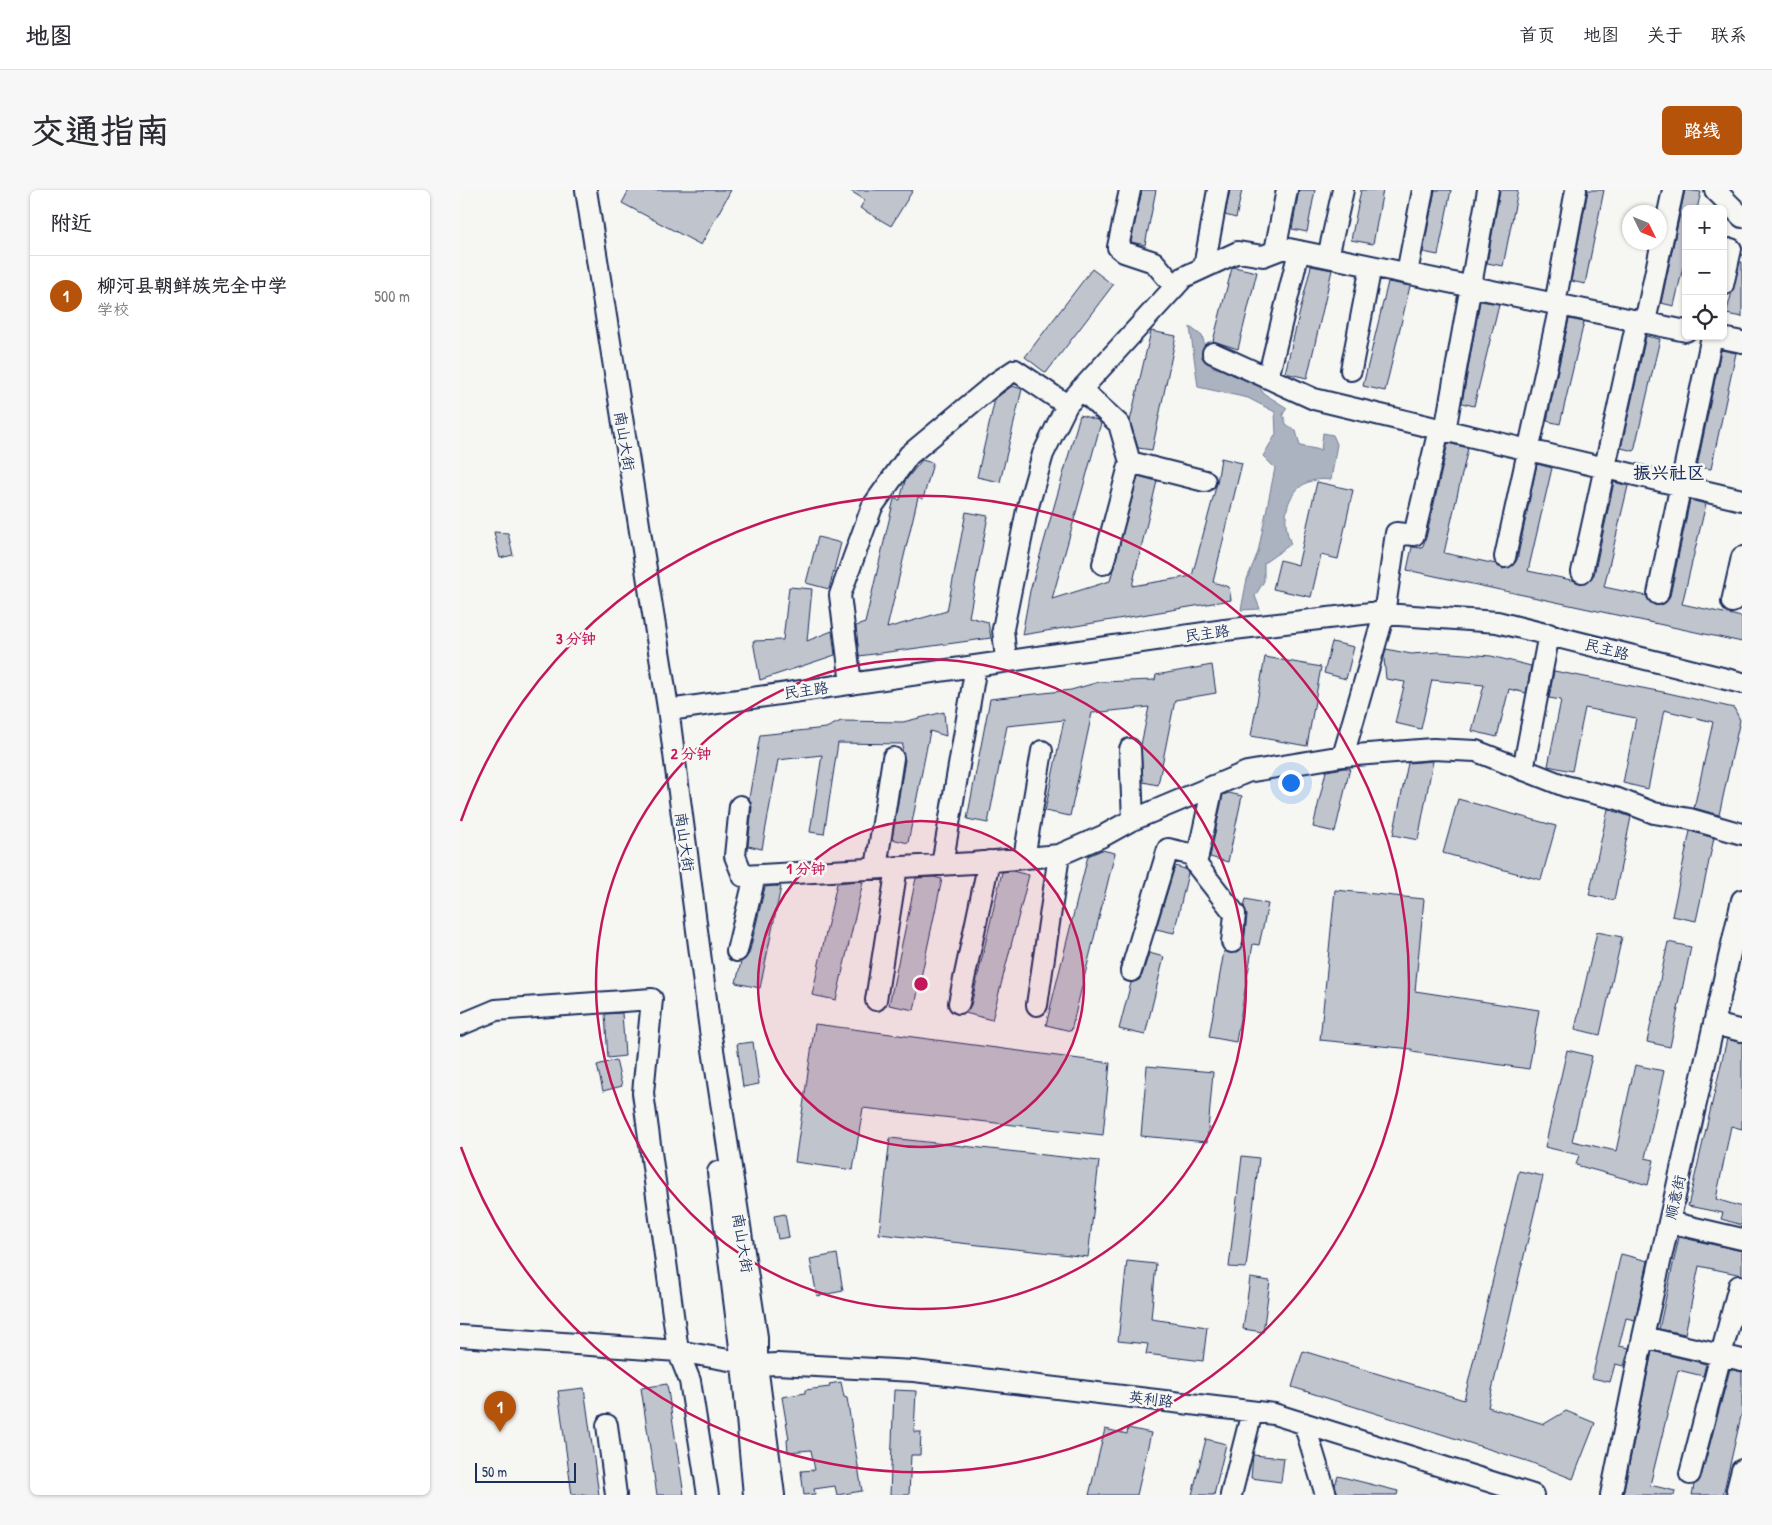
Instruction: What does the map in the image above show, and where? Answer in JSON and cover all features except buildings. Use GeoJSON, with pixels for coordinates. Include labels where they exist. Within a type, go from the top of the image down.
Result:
{"type":"FeatureCollection","features":[{"type":"Feature","properties":{"kind":"street","name":"南山大街"},"geometry":{"type":"LineString","coordinates":[[576,190],[750,1364],[774,1495]]}},
{"type":"Feature","properties":{"kind":"street","name":"南山大街"},"geometry":{"type":"LineString","coordinates":[[586,190],[668,708],[710,1030],[757,1337],[750,1364],[754,1495]]}},
{"type":"Feature","properties":{"kind":"street"},"geometry":{"type":"LineString","coordinates":[[1130,190],[1118,248],[1124,252],[1154,262],[1175,287]]}},
{"type":"Feature","properties":{"kind":"street"},"geometry":{"type":"LineString","coordinates":[[1204,268],[1218,190]]}},
{"type":"Feature","properties":{"kind":"street"},"geometry":{"type":"LineString","coordinates":[[1275,251],[1287,190]]}},
{"type":"Feature","properties":{"kind":"street"},"geometry":{"type":"LineString","coordinates":[[1328,257],[1343,190]]}},
{"type":"Feature","properties":{"kind":"street"},"geometry":{"type":"LineString","coordinates":[[1408,273],[1423,190]]}},
{"type":"Feature","properties":{"kind":"street"},"geometry":{"type":"LineString","coordinates":[[1343,756],[1384,614],[1396,533],[1414,535],[1442,430],[1488,190]]}},
{"type":"Feature","properties":{"kind":"street"},"geometry":{"type":"LineString","coordinates":[[1506,557],[1557,304],[1576,190]]}},
{"type":"Feature","properties":{"kind":"street"},"geometry":{"type":"LineString","coordinates":[[1582,572],[1605,468],[1673,190]]}},
{"type":"Feature","properties":{"kind":"street"},"geometry":{"type":"LineString","coordinates":[[1715,190],[1742,217]]}},
{"type":"Feature","properties":{"kind":"street"},"geometry":{"type":"LineString","coordinates":[[1006,662],[1003,628],[1027,510],[1043,454],[1067,405],[1184,277],[1238,252],[1263,256],[1284,248],[1682,330]]}},
{"type":"Feature","properties":{"kind":"street"},"geometry":{"type":"LineString","coordinates":[[1727,266],[1731,248]]}},
{"type":"Feature","properties":{"kind":"street"},"geometry":{"type":"LineString","coordinates":[[1268,378],[1299,251]]}},
{"type":"Feature","properties":{"kind":"street"},"geometry":{"type":"LineString","coordinates":[[1351,370],[1371,266]]}},
{"type":"Feature","properties":{"kind":"street"},"geometry":{"type":"LineString","coordinates":[[1727,339],[1742,342]]}},
{"type":"Feature","properties":{"kind":"street"},"geometry":{"type":"LineString","coordinates":[[1658,594],[1711,340]]}},
{"type":"Feature","properties":{"kind":"street"},"geometry":{"type":"LineString","coordinates":[[1213,353],[1314,399],[1742,500]]}},
{"type":"Feature","properties":{"kind":"street"},"geometry":{"type":"LineString","coordinates":[[851,684],[840,596],[872,507],[909,456],[1015,370],[1067,405]]}},
{"type":"Feature","properties":{"kind":"street"},"geometry":{"type":"LineString","coordinates":[[1081,389],[1120,424],[1130,462],[1103,564]]}},
{"type":"Feature","properties":{"kind":"street"},"geometry":{"type":"LineString","coordinates":[[1130,462],[1205,481]]}},
{"type":"Feature","properties":{"kind":"street"},"geometry":{"type":"LineString","coordinates":[[1732,602],[1742,557]]}},
{"type":"Feature","properties":{"kind":"street","name":"民主路"},"geometry":{"type":"LineString","coordinates":[[668,708],[676,709],[1225,630],[1371,613],[1497,622],[1742,683]]}},
{"type":"Feature","properties":{"kind":"street"},"geometry":{"type":"LineString","coordinates":[[1523,770],[1549,634]]}},
{"type":"Feature","properties":{"kind":"street"},"geometry":{"type":"LineString","coordinates":[[942,865],[976,666]]}},
{"type":"Feature","properties":{"kind":"street"},"geometry":{"type":"LineString","coordinates":[[1130,749],[1133,820]]}},
{"type":"Feature","properties":{"kind":"street"},"geometry":{"type":"LineString","coordinates":[[740,806],[735,856],[743,876],[942,865],[1059,855],[1103,836],[1133,820],[1247,772],[1343,756],[1433,749],[1476,751],[1564,786],[1618,799],[1654,813],[1690,819],[1742,834]]}},
{"type":"Feature","properties":{"kind":"street"},"geometry":{"type":"LineString","coordinates":[[1024,858],[1042,751]]}},
{"type":"Feature","properties":{"kind":"street"},"geometry":{"type":"LineString","coordinates":[[876,868],[893,758]]}},
{"type":"Feature","properties":{"kind":"street"},"geometry":{"type":"LineString","coordinates":[[1213,786],[1196,864],[1235,914],[1232,942]]}},
{"type":"Feature","properties":{"kind":"street"},"geometry":{"type":"LineString","coordinates":[[1131,971],[1168,849],[1198,856]]}},
{"type":"Feature","properties":{"kind":"street"},"geometry":{"type":"LineString","coordinates":[[1037,1005],[1059,855]]}},
{"type":"Feature","properties":{"kind":"street"},"geometry":{"type":"LineString","coordinates":[[958,1002],[989,861]]}},
{"type":"Feature","properties":{"kind":"street"},"geometry":{"type":"LineString","coordinates":[[876,1000],[897,867]]}},
{"type":"Feature","properties":{"kind":"street"},"geometry":{"type":"LineString","coordinates":[[737,951],[755,876]]}},
{"type":"Feature","properties":{"kind":"street","name":"顺意街"},"geometry":{"type":"LineString","coordinates":[[1612,1495],[1643,1337],[1742,900]]}},
{"type":"Feature","properties":{"kind":"street"},"geometry":{"type":"LineString","coordinates":[[460,1025],[496,1010],[652,999],[643,1093],[678,1351],[690,1381],[708,1495]]}},
{"type":"Feature","properties":{"kind":"street"},"geometry":{"type":"LineString","coordinates":[[1714,1024],[1742,1031]]}},
{"type":"Feature","properties":{"kind":"street"},"geometry":{"type":"LineString","coordinates":[[1669,1222],[1742,1239]]}},
{"type":"Feature","properties":{"kind":"street"},"geometry":{"type":"LineString","coordinates":[[1690,1474],[1739,1286]]}},
{"type":"Feature","properties":{"kind":"street","name":"英利路"},"geometry":{"type":"LineString","coordinates":[[460,1336],[678,1351],[750,1364],[914,1371],[1274,1414],[1533,1495]]}},
{"type":"Feature","properties":{"kind":"street"},"geometry":{"type":"LineString","coordinates":[[1643,1337],[1742,1360]]}},
{"type":"Feature","properties":{"kind":"street"},"geometry":{"type":"LineString","coordinates":[[1231,1495],[1252,1412]]}},
{"type":"Feature","properties":{"kind":"street"},"geometry":{"type":"LineString","coordinates":[[1304,1423],[1326,1495]]}},
{"type":"Feature","properties":{"kind":"street"},"geometry":{"type":"LineString","coordinates":[[607,1426],[616,1495]]}},
{"type":"Feature","properties":{"kind":"street"},"geometry":{"type":"LineString","coordinates":[[1737,1490],[1742,1470]]}},
{"type":"Feature","properties":{"kind":"shaded area"},"geometry":{"type":"Polygon","coordinates":[[[1190,327],[1202,336],[1212,367],[1255,377],[1263,393],[1287,408],[1283,414],[1286,424],[1296,431],[1300,446],[1321,450],[1323,433],[1333,435],[1337,444],[1331,480],[1318,480],[1306,483],[1291,498],[1287,508],[1286,520],[1291,544],[1264,563],[1264,581],[1255,596],[1260,609],[1241,610],[1247,579],[1258,552],[1275,468],[1263,456],[1276,434],[1275,412],[1248,398],[1198,387],[1190,327]]]}},
{"type":"Feature","properties":{"kind":"place","name":"柳河县朝鲜族完全中学"},"geometry":{"type":"Point","coordinates":[500,1432]}},
{"type":"Feature","properties":{"kind":"district","name":"振兴社区"},"geometry":{"type":"Point","coordinates":[1669,472]}}]}
